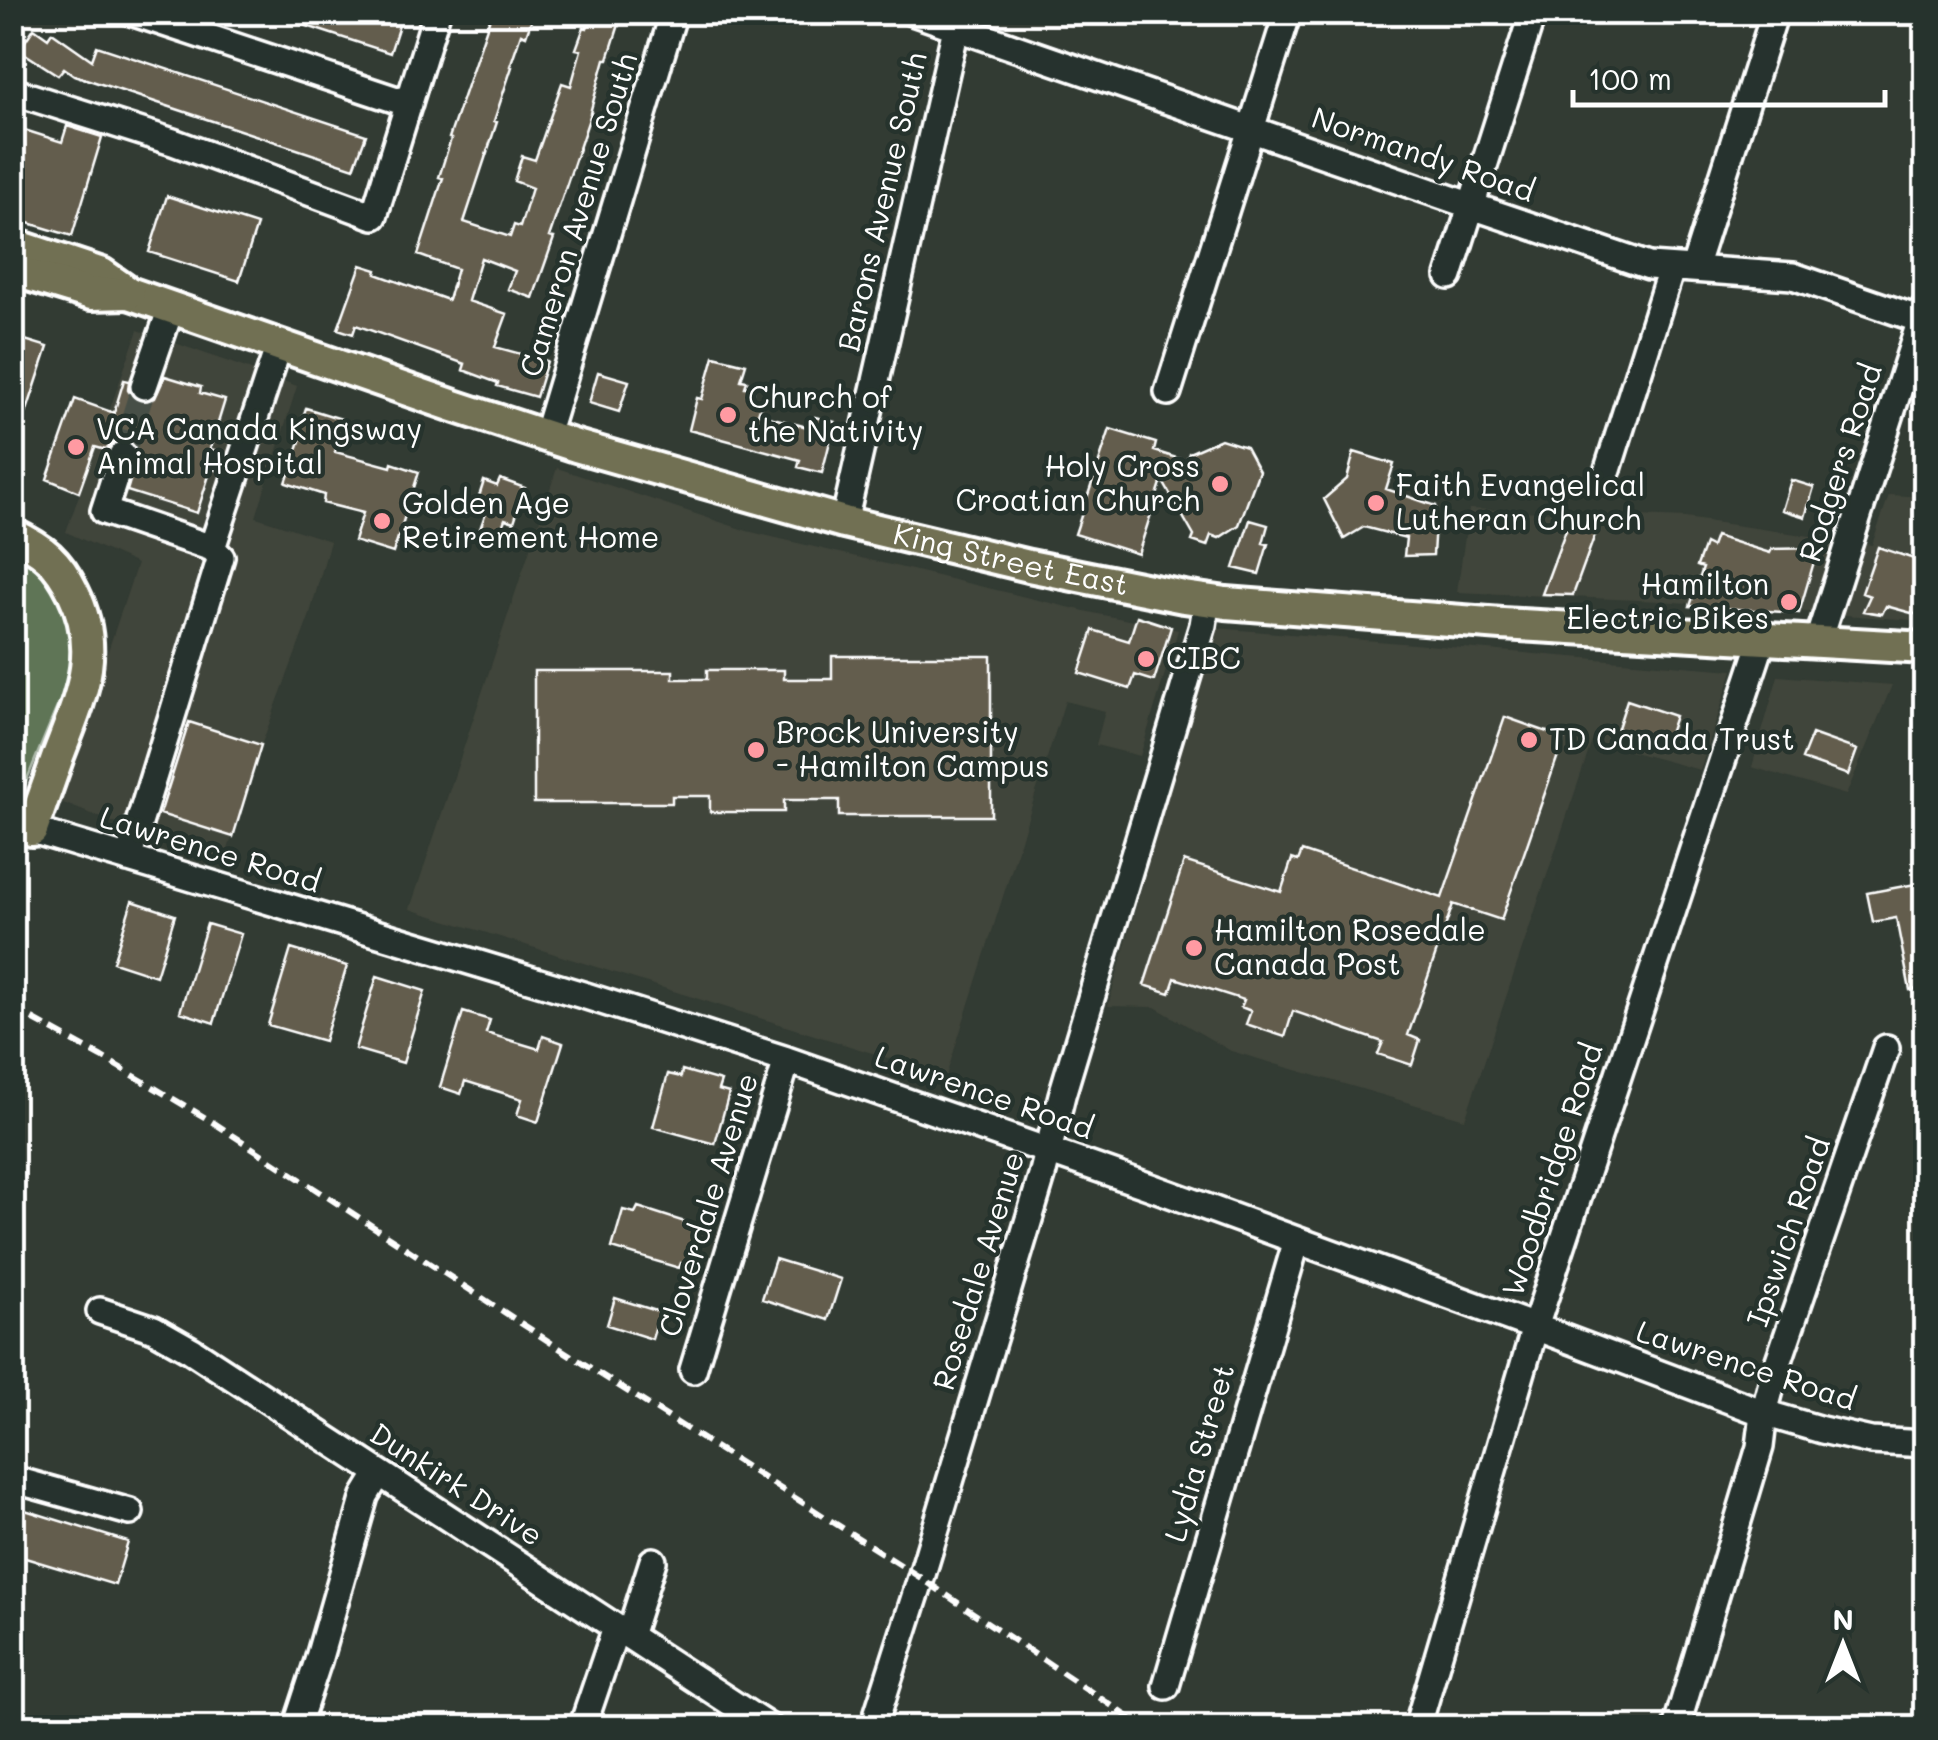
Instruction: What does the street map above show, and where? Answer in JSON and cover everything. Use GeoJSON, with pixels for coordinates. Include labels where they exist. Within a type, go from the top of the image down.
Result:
{"type":"FeatureCollection","features":[{"type":"Feature","properties":{"kind":"main road","name":"King Street East"},"geometry":{"type":"LineString","coordinates":[[12,244],[102,274],[129,293],[546,436],[844,522],[1028,566],[1208,600],[1487,623],[1926,648]]}},
{"type":"Feature","properties":{"kind":"main road","name":"King Street East"},"geometry":{"type":"LineString","coordinates":[[16,272],[92,294],[129,293]]}},
{"type":"Feature","properties":{"kind":"main road"},"geometry":{"type":"LineString","coordinates":[[12,534],[53,559],[66,577],[79,603],[89,647],[76,712],[22,827]]}},
{"type":"Feature","properties":{"kind":"street"},"geometry":{"type":"LineString","coordinates":[[131,12],[409,104]]}},
{"type":"Feature","properties":{"kind":"street"},"geometry":{"type":"LineString","coordinates":[[12,91],[173,142],[374,216],[437,12]]}},
{"type":"Feature","properties":{"kind":"street","name":"Cameron Avenue South"},"geometry":{"type":"LineString","coordinates":[[546,436],[674,12]]}},
{"type":"Feature","properties":{"kind":"street","name":"Normandy Road"},"geometry":{"type":"LineString","coordinates":[[912,12],[958,20],[1251,130],[1650,266],[1793,276],[1923,313]]}},
{"type":"Feature","properties":{"kind":"street"},"geometry":{"type":"LineString","coordinates":[[1168,392],[1288,12]]}},
{"type":"Feature","properties":{"kind":"street"},"geometry":{"type":"LineString","coordinates":[[1449,276],[1533,12]]}},
{"type":"Feature","properties":{"kind":"street"},"geometry":{"type":"LineString","coordinates":[[1608,469],[1775,12]]}},
{"type":"Feature","properties":{"kind":"street","name":"Barons Avenue South"},"geometry":{"type":"LineString","coordinates":[[844,522],[958,20]]}},
{"type":"Feature","properties":{"kind":"street"},"geometry":{"type":"LineString","coordinates":[[144,386],[171,308]]}},
{"type":"Feature","properties":{"kind":"street","name":"Rodgers Road"},"geometry":{"type":"LineString","coordinates":[[1818,641],[1923,313]]}},
{"type":"Feature","properties":{"kind":"street"},"geometry":{"type":"LineString","coordinates":[[212,548],[279,345]]}},
{"type":"Feature","properties":{"kind":"street"},"geometry":{"type":"LineString","coordinates":[[122,455],[104,510],[212,548],[221,557],[128,858]]}},
{"type":"Feature","properties":{"kind":"street","name":"Rosedale Avenue"},"geometry":{"type":"LineString","coordinates":[[873,1728],[1049,1150],[1208,600]]}},
{"type":"Feature","properties":{"kind":"street","name":"Woodbridge Road"},"geometry":{"type":"LineString","coordinates":[[1417,1728],[1535,1327],[1763,638]]}},
{"type":"Feature","properties":{"kind":"street","name":"Lawrence Road"},"geometry":{"type":"LineString","coordinates":[[22,827],[788,1060],[1049,1150],[1764,1413],[1871,1440],[1926,1444]]}},
{"type":"Feature","properties":{"kind":"street","name":"Ipswich Road"},"geometry":{"type":"LineString","coordinates":[[1676,1728],[1760,1447],[1764,1413],[1780,1357],[1886,1048]]}},
{"type":"Feature","properties":{"kind":"street","name":"Cloverdale Avenue"},"geometry":{"type":"LineString","coordinates":[[693,1370],[788,1060]]}},
{"type":"Feature","properties":{"kind":"street","name":"Lydia Street"},"geometry":{"type":"LineString","coordinates":[[1166,1686],[1297,1240]]}},
{"type":"Feature","properties":{"kind":"street","name":"Dunkirk Drive"},"geometry":{"type":"LineString","coordinates":[[100,1311],[154,1328],[191,1350],[770,1728]]}},
{"type":"Feature","properties":{"kind":"street"},"geometry":{"type":"LineString","coordinates":[[296,1728],[366,1496],[379,1474]]}},
{"type":"Feature","properties":{"kind":"street"},"geometry":{"type":"LineString","coordinates":[[12,1480],[130,1512]]}},
{"type":"Feature","properties":{"kind":"street"},"geometry":{"type":"LineString","coordinates":[[582,1728],[652,1561]]}},
{"type":"Feature","properties":{"kind":"shaded area"},"geometry":{"type":"Polygon","coordinates":[[[138,330],[297,386],[256,517],[330,541],[309,617],[262,743],[223,865],[58,801],[137,564],[66,532],[138,330]]]}},
{"type":"Feature","properties":{"kind":"shaded area","name":"Brock University - Hamilton Campus"},"geometry":{"type":"Polygon","coordinates":[[[557,468],[747,531],[1178,630],[1140,756],[1096,745],[1105,711],[1065,701],[946,1076],[410,909],[557,468]]]}},
{"type":"Feature","properties":{"kind":"shaded area"},"geometry":{"type":"Polygon","coordinates":[[[1889,495],[1925,497],[1925,621],[1661,601],[1457,592],[1469,509],[1685,518],[1872,545],[1889,495]]]}},
{"type":"Feature","properties":{"kind":"shaded area"},"geometry":{"type":"Polygon","coordinates":[[[1215,628],[1733,670],[1700,770],[1592,741],[1465,1119],[1231,1051],[1155,1007],[1108,1006],[1215,628]]]}},
{"type":"Feature","properties":{"kind":"shaded area"},"geometry":{"type":"Polygon","coordinates":[[[1778,676],[1892,685],[1846,795],[1752,767],[1778,676]]]}},
{"type":"Feature","properties":{"kind":"green space"},"geometry":{"type":"Polygon","coordinates":[[[13,551],[54,589],[73,640],[70,678],[18,793],[13,793],[13,551]]]}},
{"type":"Feature","properties":{"kind":"building"},"geometry":{"type":"Polygon","coordinates":[[[276,12],[382,12],[401,19],[390,53],[276,16],[276,12]]]}},
{"type":"Feature","properties":{"kind":"building"},"geometry":{"type":"Polygon","coordinates":[[[492,12],[534,12],[510,66],[494,121],[497,122],[464,222],[510,237],[514,225],[520,227],[532,188],[514,181],[522,156],[535,160],[562,83],[571,86],[581,50],[576,49],[584,27],[587,28],[593,12],[623,12],[605,59],[533,298],[508,289],[515,271],[481,258],[468,301],[507,314],[495,347],[547,361],[536,397],[497,386],[498,383],[463,370],[465,364],[356,325],[353,334],[338,329],[361,265],[448,300],[457,269],[418,255],[443,178],[439,177],[449,138],[492,12]]]}},
{"type":"Feature","properties":{"kind":"building"},"geometry":{"type":"Polygon","coordinates":[[[34,28],[48,38],[52,32],[92,60],[97,46],[366,135],[354,168],[74,75],[64,68],[58,75],[19,50],[34,28]]]}},
{"type":"Feature","properties":{"kind":"building"},"geometry":{"type":"Polygon","coordinates":[[[12,126],[62,142],[67,126],[102,137],[72,236],[12,218],[12,126]]]}},
{"type":"Feature","properties":{"kind":"building"},"geometry":{"type":"Polygon","coordinates":[[[167,196],[257,225],[239,281],[149,252],[167,196]]]}},
{"type":"Feature","properties":{"kind":"building"},"geometry":{"type":"Polygon","coordinates":[[[12,336],[48,347],[16,444],[12,443],[12,336]]]}},
{"type":"Feature","properties":{"kind":"building","name":"Church of the Nativity"},"geometry":{"type":"Polygon","coordinates":[[[714,356],[746,364],[741,380],[747,381],[745,387],[754,389],[751,402],[761,405],[758,414],[807,427],[815,417],[835,422],[822,473],[798,467],[800,460],[689,430],[714,356]]]}},
{"type":"Feature","properties":{"kind":"building"},"geometry":{"type":"Polygon","coordinates":[[[598,372],[629,381],[619,412],[589,403],[598,372]]]}},
{"type":"Feature","properties":{"kind":"building"},"geometry":{"type":"Polygon","coordinates":[[[165,376],[201,387],[200,393],[225,400],[210,449],[221,452],[216,470],[211,469],[197,513],[127,491],[138,453],[126,439],[112,442],[106,450],[95,447],[79,492],[47,479],[75,399],[114,413],[124,380],[129,381],[132,397],[146,402],[155,398],[165,376]]]}},
{"type":"Feature","properties":{"kind":"building"},"geometry":{"type":"Polygon","coordinates":[[[306,408],[345,420],[335,452],[419,472],[393,553],[354,541],[363,513],[323,503],[324,495],[286,483],[306,408]]]}},
{"type":"Feature","properties":{"kind":"building"},"geometry":{"type":"Polygon","coordinates":[[[1110,429],[1156,443],[1154,451],[1186,461],[1189,453],[1221,439],[1246,447],[1259,471],[1239,525],[1219,538],[1211,535],[1207,546],[1192,541],[1194,536],[1162,480],[1138,554],[1075,534],[1110,429]]]}},
{"type":"Feature","properties":{"kind":"building","name":"Faith Evangelical Lutheran Church"},"geometry":{"type":"Polygon","coordinates":[[[1354,452],[1394,464],[1386,489],[1436,506],[1433,555],[1404,556],[1406,538],[1364,527],[1344,539],[1324,499],[1347,479],[1354,452]]]}},
{"type":"Feature","properties":{"kind":"building"},"geometry":{"type":"Polygon","coordinates":[[[500,479],[525,488],[514,522],[505,519],[498,538],[479,532],[486,512],[475,509],[484,481],[497,486],[500,479]]]}},
{"type":"Feature","properties":{"kind":"building"},"geometry":{"type":"Polygon","coordinates":[[[1791,480],[1814,487],[1805,517],[1782,510],[1791,480]]]}},
{"type":"Feature","properties":{"kind":"building"},"geometry":{"type":"Polygon","coordinates":[[[1250,520],[1268,525],[1263,543],[1268,544],[1259,574],[1234,568],[1250,520]]]}},
{"type":"Feature","properties":{"kind":"building"},"geometry":{"type":"Polygon","coordinates":[[[1568,524],[1596,532],[1573,595],[1542,594],[1568,524]]]}},
{"type":"Feature","properties":{"kind":"building"},"geometry":{"type":"Polygon","coordinates":[[[1715,536],[1770,553],[1772,549],[1818,548],[1799,613],[1690,606],[1703,568],[1697,566],[1705,544],[1711,547],[1715,536]]]}},
{"type":"Feature","properties":{"kind":"building"},"geometry":{"type":"Polygon","coordinates":[[[1878,547],[1926,563],[1926,617],[1886,606],[1882,614],[1863,611],[1870,596],[1862,593],[1878,547]]]}},
{"type":"Feature","properties":{"kind":"building"},"geometry":{"type":"Polygon","coordinates":[[[1137,616],[1171,627],[1154,681],[1135,675],[1130,689],[1079,673],[1093,630],[1129,641],[1137,616]]]}},
{"type":"Feature","properties":{"kind":"building"},"geometry":{"type":"Polygon","coordinates":[[[832,656],[991,656],[991,816],[839,816],[839,800],[784,800],[784,812],[710,812],[710,796],[672,796],[672,803],[534,803],[534,671],[673,671],[673,679],[707,679],[707,670],[784,670],[784,679],[832,679],[832,656]]]}},
{"type":"Feature","properties":{"kind":"building"},"geometry":{"type":"Polygon","coordinates":[[[1627,700],[1675,716],[1664,749],[1616,734],[1627,700]]]}},
{"type":"Feature","properties":{"kind":"building"},"geometry":{"type":"Polygon","coordinates":[[[1505,717],[1564,738],[1501,920],[1453,904],[1408,1035],[1420,1040],[1412,1065],[1378,1054],[1383,1042],[1293,1011],[1285,1037],[1246,1024],[1251,1011],[1241,1007],[1244,1000],[1175,978],[1170,993],[1144,985],[1184,861],[1281,892],[1292,859],[1298,861],[1302,851],[1442,898],[1505,717]]]}},
{"type":"Feature","properties":{"kind":"building"},"geometry":{"type":"Polygon","coordinates":[[[189,722],[261,745],[233,837],[160,814],[189,722]]]}},
{"type":"Feature","properties":{"kind":"building"},"geometry":{"type":"Polygon","coordinates":[[[1812,734],[1857,750],[1848,775],[1802,759],[1812,734]]]}},
{"type":"Feature","properties":{"kind":"building"},"geometry":{"type":"Polygon","coordinates":[[[1926,882],[1926,988],[1910,990],[1896,918],[1873,922],[1867,893],[1926,882]]]}},
{"type":"Feature","properties":{"kind":"building"},"geometry":{"type":"Polygon","coordinates":[[[132,901],[175,915],[156,976],[113,962],[132,901]]]}},
{"type":"Feature","properties":{"kind":"building"},"geometry":{"type":"Polygon","coordinates":[[[207,924],[241,934],[214,1023],[180,1012],[207,924]]]}},
{"type":"Feature","properties":{"kind":"building"},"geometry":{"type":"Polygon","coordinates":[[[291,949],[347,966],[324,1041],[268,1025],[291,949]]]}},
{"type":"Feature","properties":{"kind":"building"},"geometry":{"type":"Polygon","coordinates":[[[377,976],[425,991],[403,1063],[355,1049],[377,976]]]}},
{"type":"Feature","properties":{"kind":"building"},"geometry":{"type":"Polygon","coordinates":[[[463,1012],[490,1020],[486,1033],[539,1049],[543,1036],[563,1043],[538,1122],[517,1115],[522,1099],[465,1081],[461,1094],[440,1087],[463,1012]]]}},
{"type":"Feature","properties":{"kind":"building"},"geometry":{"type":"Polygon","coordinates":[[[682,1070],[721,1081],[718,1090],[729,1093],[715,1144],[653,1127],[668,1074],[681,1077],[682,1070]]]}},
{"type":"Feature","properties":{"kind":"building"},"geometry":{"type":"Polygon","coordinates":[[[638,1207],[697,1229],[686,1265],[681,1263],[679,1268],[612,1248],[623,1210],[635,1213],[638,1207]]]}},
{"type":"Feature","properties":{"kind":"building"},"geometry":{"type":"Polygon","coordinates":[[[775,1259],[841,1279],[828,1320],[762,1299],[775,1259]]]}},
{"type":"Feature","properties":{"kind":"building"},"geometry":{"type":"Polygon","coordinates":[[[615,1298],[660,1312],[652,1339],[607,1325],[615,1298]]]}},
{"type":"Feature","properties":{"kind":"building"},"geometry":{"type":"Polygon","coordinates":[[[12,1506],[128,1542],[115,1585],[12,1554],[12,1506]]]}},
{"type":"Feature","properties":{"kind":"tunnel"},"geometry":{"type":"LineString","coordinates":[[122,455],[144,386]]}},
{"type":"Feature","properties":{"kind":"railway"},"geometry":{"type":"LineString","coordinates":[[12,1008],[211,1121],[921,1578],[1145,1728]]}},
{"type":"Feature","properties":{"kind":"place","name":"Church of the Nativity"},"geometry":{"type":"Point","coordinates":[728,415]}},
{"type":"Feature","properties":{"kind":"place","name":"VCA Canada Kingsway Animal Hospital"},"geometry":{"type":"Point","coordinates":[76,447]}},
{"type":"Feature","properties":{"kind":"place","name":"Holy Cross Croatian Church"},"geometry":{"type":"Point","coordinates":[1220,484]}},
{"type":"Feature","properties":{"kind":"place","name":"Faith Evangelical Lutheran Church"},"geometry":{"type":"Point","coordinates":[1376,503]}},
{"type":"Feature","properties":{"kind":"place","name":"Golden Age Retirement Home"},"geometry":{"type":"Point","coordinates":[382,521]}},
{"type":"Feature","properties":{"kind":"place","name":"Hamilton Electric Bikes"},"geometry":{"type":"Point","coordinates":[1789,602]}},
{"type":"Feature","properties":{"kind":"place","name":"CIBC"},"geometry":{"type":"Point","coordinates":[1146,659]}},
{"type":"Feature","properties":{"kind":"place","name":"TD Canada Trust"},"geometry":{"type":"Point","coordinates":[1529,740]}},
{"type":"Feature","properties":{"kind":"place","name":"Brock University - Hamilton Campus"},"geometry":{"type":"Point","coordinates":[756,750]}},
{"type":"Feature","properties":{"kind":"place","name":"Hamilton Rosedale Canada Post"},"geometry":{"type":"Point","coordinates":[1194,948]}}]}
